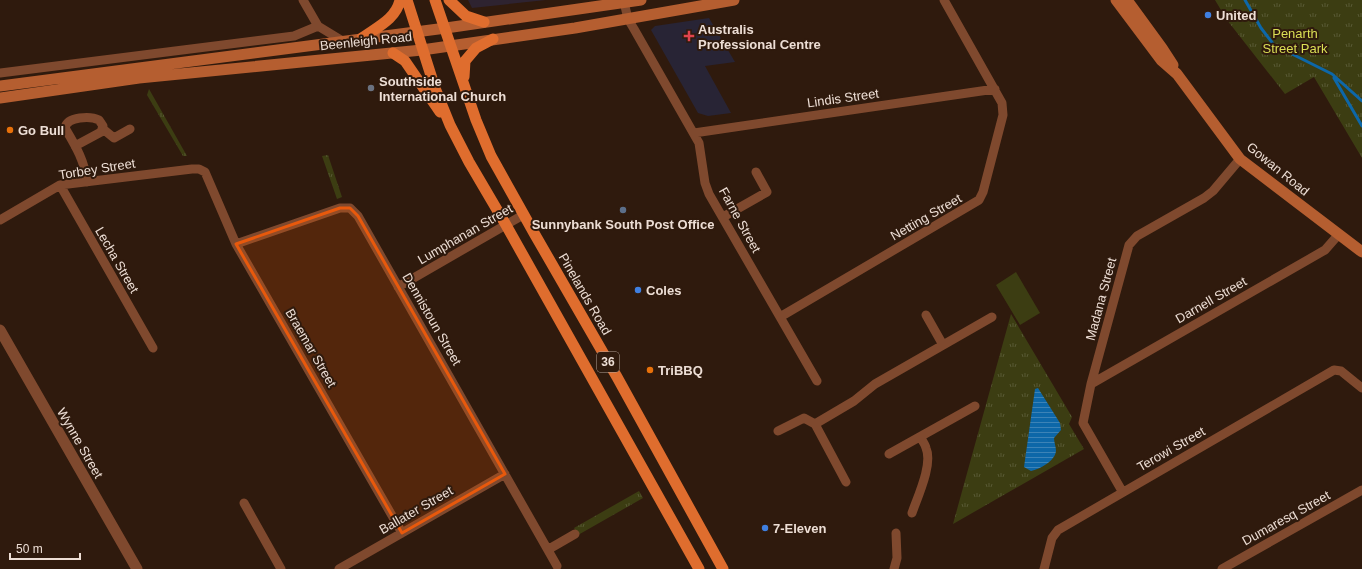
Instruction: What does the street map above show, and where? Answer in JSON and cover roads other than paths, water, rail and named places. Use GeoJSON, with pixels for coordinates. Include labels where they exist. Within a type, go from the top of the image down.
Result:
{"type":"FeatureCollection","features":[{"type":"Feature","properties":{"kind":"main road"},"geometry":{"type":"LineString","coordinates":[[362,38],[387,21],[398,8],[400,0]]}},
{"type":"Feature","properties":{"kind":"main road","name":"36"},"geometry":{"type":"LineString","coordinates":[[407,0],[422,50],[450,125],[469,162],[506,225],[699,569]]}},
{"type":"Feature","properties":{"kind":"main road","name":"36"},"geometry":{"type":"LineString","coordinates":[[435,0],[452,45]]}},
{"type":"Feature","properties":{"kind":"main road"},"geometry":{"type":"LineString","coordinates":[[450,0],[466,16],[484,22]]}},
{"type":"Feature","properties":{"kind":"main road","name":"Beenleigh Road"},"geometry":{"type":"LineString","coordinates":[[0,86],[341,40],[446,28],[641,0]]}},
{"type":"Feature","properties":{"kind":"main road","name":"Beenleigh Road"},"geometry":{"type":"LineString","coordinates":[[0,98],[139,78],[422,50],[734,0]]}},
{"type":"Feature","properties":{"kind":"main road","name":"Gowan Road"},"geometry":{"type":"LineString","coordinates":[[1116,0],[1161,60],[1177,74]]}},
{"type":"Feature","properties":{"kind":"main road","name":"Gowan Road"},"geometry":{"type":"LineString","coordinates":[[1127,0],[1162,48],[1177,74],[1240,159],[1362,252]]}},
{"type":"Feature","properties":{"kind":"main road"},"geometry":{"type":"LineString","coordinates":[[464,86],[465,61],[476,48],[493,39]]}},
{"type":"Feature","properties":{"kind":"main road","name":"Pinelands Road"},"geometry":{"type":"LineString","coordinates":[[452,45],[464,86],[491,156],[617,377],[723,569]]}},
{"type":"Feature","properties":{"kind":"main road"},"geometry":{"type":"LineString","coordinates":[[393,53],[405,61],[450,125]]}},
{"type":"Feature","properties":{"kind":"street"},"geometry":{"type":"LineString","coordinates":[[303,0],[318,26],[341,40]]}},
{"type":"Feature","properties":{"kind":"street","name":"Netting Street"},"geometry":{"type":"LineString","coordinates":[[780,317],[979,200],[983,192],[1003,115],[1002,103],[944,0]]}},
{"type":"Feature","properties":{"kind":"street","name":"Farne Street"},"geometry":{"type":"LineString","coordinates":[[624,2],[628,18],[699,143],[705,183],[780,317],[818,381]]}},
{"type":"Feature","properties":{"kind":"street","name":"Beenleigh Road"},"geometry":{"type":"LineString","coordinates":[[0,73],[294,36],[318,26]]}},
{"type":"Feature","properties":{"kind":"street","name":"Lindis Street"},"geometry":{"type":"LineString","coordinates":[[694,133],[995,89]]}},
{"type":"Feature","properties":{"kind":"street"},"geometry":{"type":"LineString","coordinates":[[87,182],[85,168],[65,128],[67,122],[75,119],[95,118],[99,120],[103,130],[114,138],[130,130]]}},
{"type":"Feature","properties":{"kind":"street"},"geometry":{"type":"LineString","coordinates":[[75,146],[103,130]]}},
{"type":"Feature","properties":{"kind":"street","name":"Madana Street"},"geometry":{"type":"LineString","coordinates":[[1122,491],[1083,423],[1129,245],[1137,236],[1213,191],[1240,159]]}},
{"type":"Feature","properties":{"kind":"street","name":"Torbey Street"},"geometry":{"type":"LineString","coordinates":[[0,220],[60,186],[192,169],[199,169],[205,172]]}},
{"type":"Feature","properties":{"kind":"street","name":"Braemar Street"},"geometry":{"type":"LineString","coordinates":[[205,172],[236,244],[402,533]]}},
{"type":"Feature","properties":{"kind":"street"},"geometry":{"type":"LineString","coordinates":[[723,217],[767,192],[756,172]]}},
{"type":"Feature","properties":{"kind":"street","name":"Lecha Street"},"geometry":{"type":"LineString","coordinates":[[60,186],[152,348]]}},
{"type":"Feature","properties":{"kind":"street","name":"Dennistoun Street"},"geometry":{"type":"LineString","coordinates":[[236,244],[340,208],[350,208],[358,216],[549,549],[557,566]]}},
{"type":"Feature","properties":{"kind":"street","name":"Lumphanan Street"},"geometry":{"type":"LineString","coordinates":[[398,287],[524,215]]}},
{"type":"Feature","properties":{"kind":"street","name":"Darnell Street"},"geometry":{"type":"LineString","coordinates":[[1092,384],[1325,250],[1338,234]]}},
{"type":"Feature","properties":{"kind":"street"},"geometry":{"type":"LineString","coordinates":[[926,315],[943,345]]}},
{"type":"Feature","properties":{"kind":"street"},"geometry":{"type":"LineString","coordinates":[[815,424],[854,401],[875,384],[992,317]]}},
{"type":"Feature","properties":{"kind":"street","name":"Wynne Street"},"geometry":{"type":"LineString","coordinates":[[0,330],[136,569]]}},
{"type":"Feature","properties":{"kind":"street","name":"Terowi Street"},"geometry":{"type":"LineString","coordinates":[[1044,569],[1052,538],[1058,530],[1122,491],[1334,370],[1341,372],[1362,388]]}},
{"type":"Feature","properties":{"kind":"street"},"geometry":{"type":"LineString","coordinates":[[888,454],[975,406]]}},
{"type":"Feature","properties":{"kind":"street"},"geometry":{"type":"LineString","coordinates":[[778,431],[804,418],[815,424],[846,482]]}},
{"type":"Feature","properties":{"kind":"street"},"geometry":{"type":"LineString","coordinates":[[912,513],[923,483],[928,459],[926,448],[920,437]]}},
{"type":"Feature","properties":{"kind":"street","name":"Ballater Street"},"geometry":{"type":"LineString","coordinates":[[339,569],[505,474]]}},
{"type":"Feature","properties":{"kind":"street","name":"Dumaresq Street"},"geometry":{"type":"LineString","coordinates":[[1222,569],[1362,490]]}},
{"type":"Feature","properties":{"kind":"street"},"geometry":{"type":"LineString","coordinates":[[244,503],[281,569]]}},
{"type":"Feature","properties":{"kind":"street"},"geometry":{"type":"LineString","coordinates":[[894,569],[897,558],[896,533]]}},
{"type":"Feature","properties":{"kind":"street"},"geometry":{"type":"LineString","coordinates":[[549,549],[575,534]]}},
{"type":"Feature","properties":{"kind":"water"},"geometry":{"type":"Polygon","coordinates":[[[1038,388],[1060,423],[1061,430],[1054,438],[1056,451],[1053,458],[1043,466],[1031,471],[1024,467],[1035,389],[1038,388]]]}},
{"type":"Feature","properties":{"kind":"waterway"},"geometry":{"type":"LineString","coordinates":[[1245,0],[1261,28],[1274,45],[1332,74],[1362,101]]}},
{"type":"Feature","properties":{"kind":"waterway"},"geometry":{"type":"LineString","coordinates":[[1334,78],[1362,126]]}},
{"type":"Feature","properties":{"kind":"place","name":"United"},"geometry":{"type":"Point","coordinates":[1208,15]}},
{"type":"Feature","properties":{"kind":"place","name":"Australis Professional Centre"},"geometry":{"type":"Point","coordinates":[689,36]}},
{"type":"Feature","properties":{"kind":"place","name":"Southside International Church"},"geometry":{"type":"Point","coordinates":[371,88]}},
{"type":"Feature","properties":{"kind":"place","name":"Go Bull"},"geometry":{"type":"Point","coordinates":[10,130]}},
{"type":"Feature","properties":{"kind":"place","name":"Sunnybank South Post Office"},"geometry":{"type":"Point","coordinates":[623,210]}},
{"type":"Feature","properties":{"kind":"place","name":"Coles"},"geometry":{"type":"Point","coordinates":[638,290]}},
{"type":"Feature","properties":{"kind":"place","name":"TriBBQ"},"geometry":{"type":"Point","coordinates":[650,370]}},
{"type":"Feature","properties":{"kind":"place","name":"7-Eleven"},"geometry":{"type":"Point","coordinates":[765,528]}},
{"type":"Feature","properties":{"kind":"park label","name":"Penarth Street Park"},"geometry":{"type":"Point","coordinates":[1295,40]}}]}
